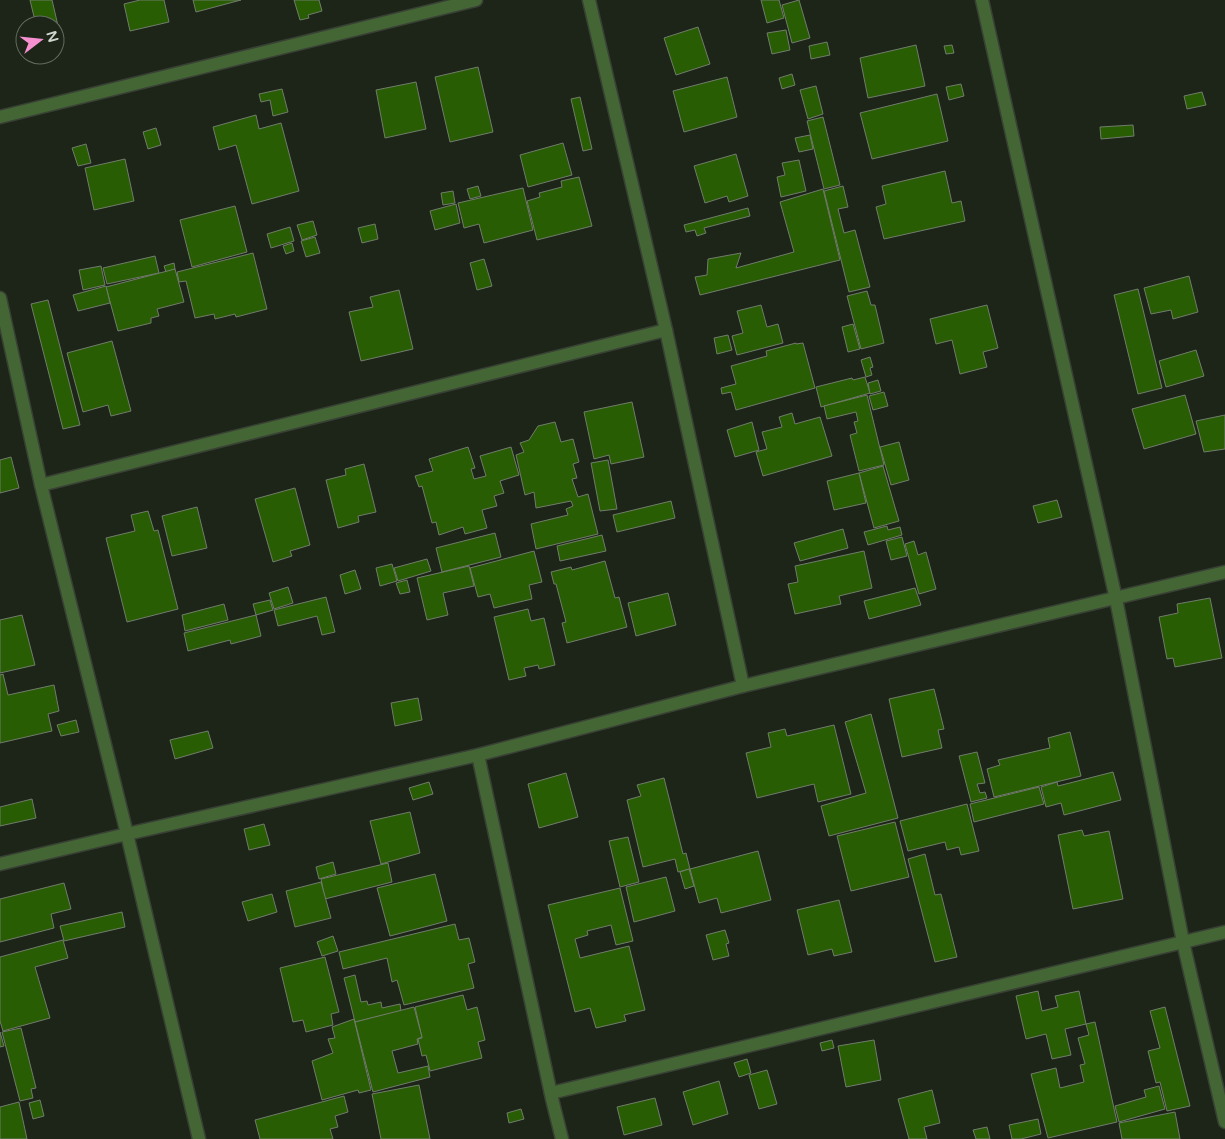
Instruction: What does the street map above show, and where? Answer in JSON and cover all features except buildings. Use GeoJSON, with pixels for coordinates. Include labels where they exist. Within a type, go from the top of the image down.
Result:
{"type":"FeatureCollection","features":[{"type":"Feature","properties":{"kind":"street"},"geometry":{"type":"LineString","coordinates":[[0,117],[476,0]]}},
{"type":"Feature","properties":{"kind":"street"},"geometry":{"type":"LineString","coordinates":[[589,0],[666,330],[743,686]]}},
{"type":"Feature","properties":{"kind":"street"},"geometry":{"type":"LineString","coordinates":[[982,0],[1116,599],[1183,942],[1225,1122]]}},
{"type":"Feature","properties":{"kind":"street"},"geometry":{"type":"LineString","coordinates":[[0,298],[41,485],[127,834],[199,1139]]}},
{"type":"Feature","properties":{"kind":"street"},"geometry":{"type":"LineString","coordinates":[[41,485],[666,330]]}},
{"type":"Feature","properties":{"kind":"street"},"geometry":{"type":"LineString","coordinates":[[0,864],[478,754],[743,686],[1225,572]]}},
{"type":"Feature","properties":{"kind":"street"},"geometry":{"type":"LineString","coordinates":[[478,754],[550,1093],[562,1139]]}},
{"type":"Feature","properties":{"kind":"street"},"geometry":{"type":"LineString","coordinates":[[550,1093],[1225,932]]}}]}
